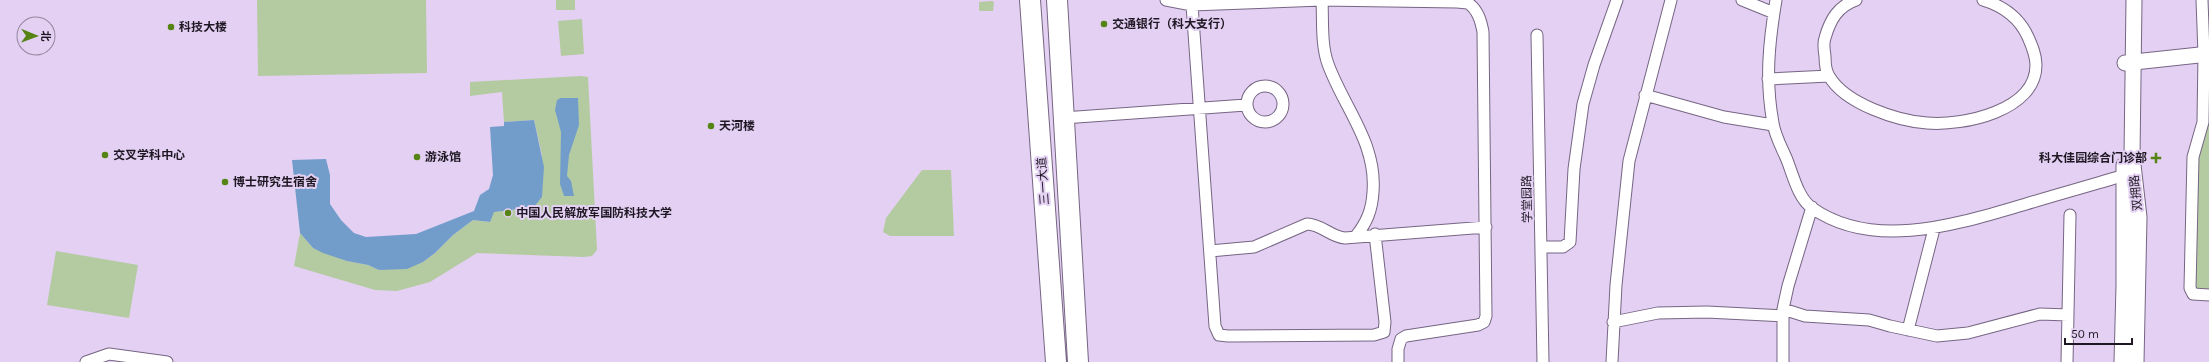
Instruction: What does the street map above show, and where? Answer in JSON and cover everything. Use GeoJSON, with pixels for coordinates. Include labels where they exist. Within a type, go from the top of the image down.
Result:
{"type":"FeatureCollection","features":[{"type":"Feature","properties":{"kind":"highway","name":"三一大道"},"geometry":{"type":"LineString","coordinates":[[1030,0],[1056,362]]}},
{"type":"Feature","properties":{"kind":"highway","name":"三一大道"},"geometry":{"type":"LineString","coordinates":[[1057,0],[1078,362]]}},
{"type":"Feature","properties":{"kind":"main road","name":"双拥路"},"geometry":{"type":"LineString","coordinates":[[2125,0],[2132,156],[2138,217],[2136,362]]}},
{"type":"Feature","properties":{"kind":"main road","name":"双拥路"},"geometry":{"type":"LineString","coordinates":[[2122,362],[2125,175],[2129,63],[2134,0]]}},
{"type":"Feature","properties":{"kind":"main road"},"geometry":{"type":"LineString","coordinates":[[2129,63],[2207,54]]}},
{"type":"Feature","properties":{"kind":"street"},"geometry":{"type":"LineString","coordinates":[[1166,0],[1192,5],[1322,0],[1457,2],[1468,3],[1473,6],[1482,22],[1483,32],[1487,308],[1484,322],[1478,325],[1401,338],[1399,343],[1398,362]]}},
{"type":"Feature","properties":{"kind":"street"},"geometry":{"type":"LineString","coordinates":[[1322,0],[1324,48],[1328,64],[1365,139],[1372,164],[1373,190],[1370,214],[1367,223],[1356,236]]}},
{"type":"Feature","properties":{"kind":"street"},"geometry":{"type":"LineString","coordinates":[[1541,247],[1563,247],[1570,242],[1574,169],[1583,104],[1594,65],[1617,0]]}},
{"type":"Feature","properties":{"kind":"street"},"geometry":{"type":"LineString","coordinates":[[1612,362],[1613,322],[1629,160],[1671,0]]}},
{"type":"Feature","properties":{"kind":"street"},"geometry":{"type":"LineString","coordinates":[[1742,0],[1774,13]]}},
{"type":"Feature","properties":{"kind":"street"},"geometry":{"type":"LineString","coordinates":[[1776,0],[1769,46],[1768,79],[1773,125],[1803,198],[1812,207],[1836,219],[1874,230],[1906,231],[1934,229],[1984,217],[2125,175]]}},
{"type":"Feature","properties":{"kind":"street"},"geometry":{"type":"LineString","coordinates":[[1856,0],[1840,10],[1830,23],[1824,41],[1826,65],[1829,76],[1844,92],[1863,104],[1884,114],[1907,120],[1948,123],[1990,114],[2009,106],[2024,96],[2033,83],[2036,66],[2034,50],[2025,31],[2008,10],[1998,2],[1983,0]]}},
{"type":"Feature","properties":{"kind":"street"},"geometry":{"type":"LineString","coordinates":[[2202,0],[2207,54],[2206,122],[2193,158],[2190,288],[2193,294],[2209,295]]}},
{"type":"Feature","properties":{"kind":"street"},"geometry":{"type":"LineString","coordinates":[[1192,5],[1215,326],[1219,335],[1374,335],[1384,332]]}},
{"type":"Feature","properties":{"kind":"street","name":"学堂园路"},"geometry":{"type":"LineString","coordinates":[[1537,35],[1543,362]]}},
{"type":"Feature","properties":{"kind":"street"},"geometry":{"type":"LineString","coordinates":[[1768,79],[1829,76]]}},
{"type":"Feature","properties":{"kind":"street"},"geometry":{"type":"LineString","coordinates":[[1645,95],[1724,117],[1773,125]]}},
{"type":"Feature","properties":{"kind":"street"},"geometry":{"type":"LineString","coordinates":[[1063,118],[1246,105]]}},
{"type":"Feature","properties":{"kind":"street"},"geometry":{"type":"LineString","coordinates":[[1783,362],[1783,312],[1788,286],[1812,207]]}},
{"type":"Feature","properties":{"kind":"street"},"geometry":{"type":"LineString","coordinates":[[2067,362],[2070,215]]}},
{"type":"Feature","properties":{"kind":"street"},"geometry":{"type":"LineString","coordinates":[[1210,251],[1254,247],[1307,224],[1314,224],[1340,238],[1375,234],[1486,227]]}},
{"type":"Feature","properties":{"kind":"street"},"geometry":{"type":"LineString","coordinates":[[1908,330],[1934,229]]}},
{"type":"Feature","properties":{"kind":"street"},"geometry":{"type":"LineString","coordinates":[[1375,234],[1385,322],[1384,332]]}},
{"type":"Feature","properties":{"kind":"street"},"geometry":{"type":"LineString","coordinates":[[1613,322],[1658,313],[1783,312],[1805,316],[1869,320],[1937,336],[1952,336],[2040,314],[2068,315]]}},
{"type":"Feature","properties":{"kind":"street"},"geometry":{"type":"LineString","coordinates":[[1384,332],[1399,343]]}},
{"type":"Feature","properties":{"kind":"street"},"geometry":{"type":"LineString","coordinates":[[86,362],[109,354],[167,362]]}},
{"type":"Feature","properties":{"kind":"green space"},"geometry":{"type":"Polygon","coordinates":[[[257,0],[426,0],[427,73],[258,76],[257,0]]]}},
{"type":"Feature","properties":{"kind":"green space"},"geometry":{"type":"Polygon","coordinates":[[[556,0],[575,0],[575,10],[556,10],[556,0]]]}},
{"type":"Feature","properties":{"kind":"green space"},"geometry":{"type":"Polygon","coordinates":[[[979,2],[994,2],[993,11],[979,11],[979,2]]]}},
{"type":"Feature","properties":{"kind":"green space"},"geometry":{"type":"Polygon","coordinates":[[[582,19],[584,54],[561,56],[558,21],[582,19]]]}},
{"type":"Feature","properties":{"kind":"green space"},"geometry":{"type":"Polygon","coordinates":[[[2209,54],[2209,295],[2190,295],[2193,158],[2209,54]]]}},
{"type":"Feature","properties":{"kind":"green space"},"geometry":{"type":"Polygon","coordinates":[[[581,76],[588,77],[597,250],[592,256],[584,257],[477,253],[430,282],[397,291],[375,290],[294,266],[300,233],[313,248],[347,261],[368,265],[379,270],[423,262],[435,253],[453,235],[473,220],[489,222],[493,212],[534,207],[542,155],[534,120],[504,122],[502,92],[470,96],[470,82],[581,76]]]}},
{"type":"Feature","properties":{"kind":"green space"},"geometry":{"type":"Polygon","coordinates":[[[922,170],[951,170],[954,236],[890,236],[883,232],[886,218],[922,170]]]}},
{"type":"Feature","properties":{"kind":"green space"},"geometry":{"type":"Polygon","coordinates":[[[56,251],[138,265],[129,318],[47,305],[56,251]]]}},
{"type":"Feature","properties":{"kind":"water"},"geometry":{"type":"Polygon","coordinates":[[[561,98],[578,98],[579,125],[569,155],[567,176],[571,181],[574,196],[564,196],[560,184],[561,132],[555,110],[557,100],[561,98]]]}},
{"type":"Feature","properties":{"kind":"water"},"geometry":{"type":"Polygon","coordinates":[[[534,120],[544,167],[542,197],[534,207],[494,212],[490,222],[473,220],[453,235],[435,253],[423,262],[407,269],[379,270],[368,265],[347,261],[323,253],[313,248],[300,233],[292,160],[326,159],[330,175],[330,204],[341,220],[354,233],[366,237],[416,234],[474,211],[480,195],[489,189],[493,175],[490,127],[504,126],[504,122],[534,120]]]}},
{"type":"Feature","properties":{"kind":"place","name":"交通银行（科大支行）"},"geometry":{"type":"Point","coordinates":[1104,24]}},
{"type":"Feature","properties":{"kind":"place","name":"科技大楼"},"geometry":{"type":"Point","coordinates":[171,27]}},
{"type":"Feature","properties":{"kind":"place","name":"天河楼"},"geometry":{"type":"Point","coordinates":[711,126]}},
{"type":"Feature","properties":{"kind":"place","name":"交叉学科中心"},"geometry":{"type":"Point","coordinates":[105,155]}},
{"type":"Feature","properties":{"kind":"place","name":"游泳馆"},"geometry":{"type":"Point","coordinates":[417,157]}},
{"type":"Feature","properties":{"kind":"place","name":"科大佳园综合门诊部"},"geometry":{"type":"Point","coordinates":[2156,158]}},
{"type":"Feature","properties":{"kind":"place","name":"博士研究生宿舍"},"geometry":{"type":"Point","coordinates":[225,182]}},
{"type":"Feature","properties":{"kind":"place","name":"中国人民解放军国防科技大学"},"geometry":{"type":"Point","coordinates":[508,213]}}]}
